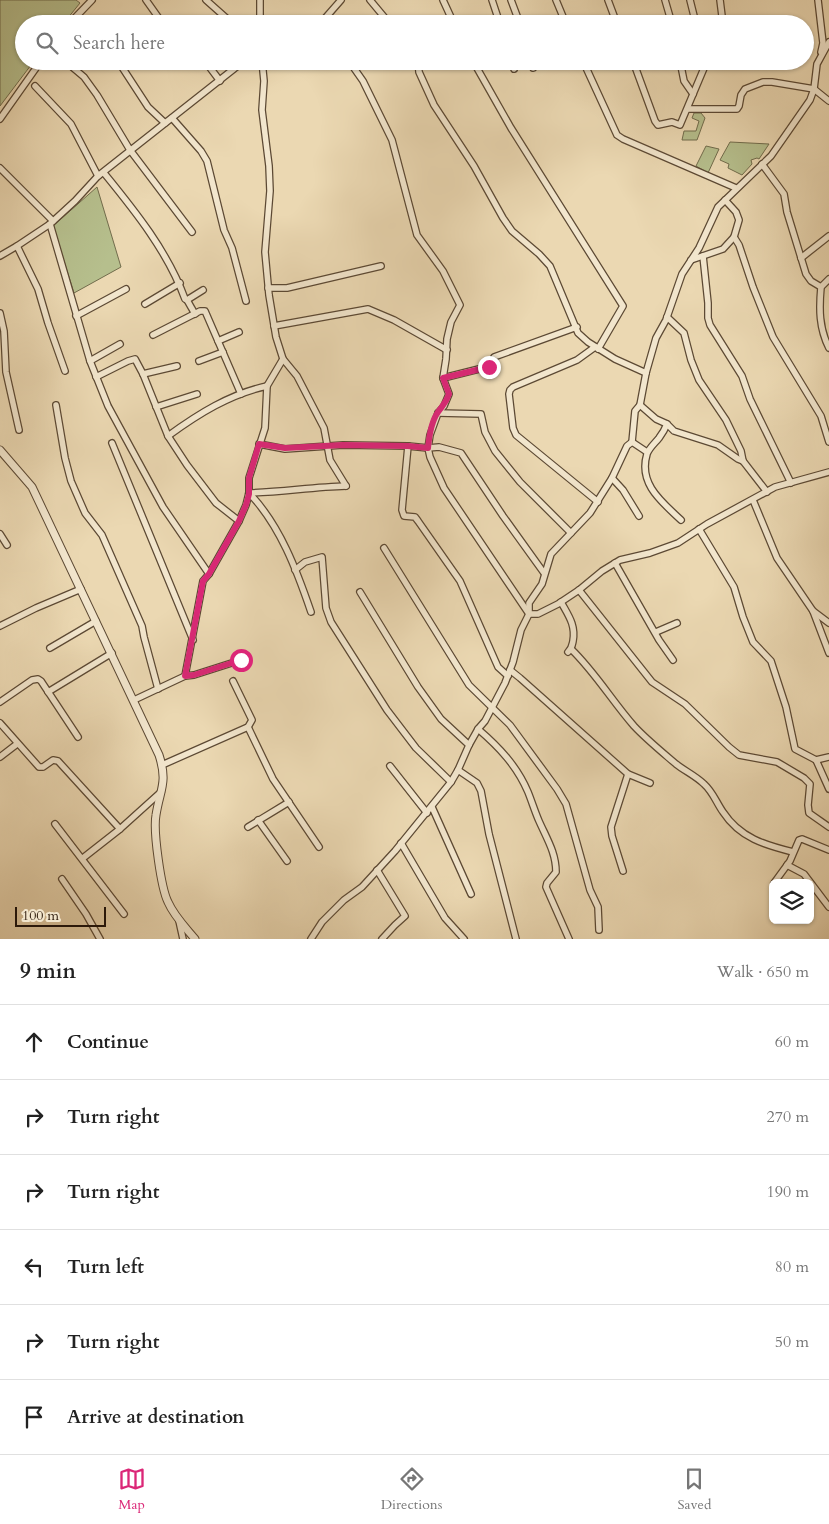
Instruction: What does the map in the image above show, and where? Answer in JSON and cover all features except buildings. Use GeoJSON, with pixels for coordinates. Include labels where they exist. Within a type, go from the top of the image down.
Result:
{"type":"FeatureCollection","features":[{"type":"Feature","properties":{"kind":"street"},"geometry":{"type":"LineString","coordinates":[[78,15],[92,0]]}},
{"type":"Feature","properties":{"kind":"street"},"geometry":{"type":"LineString","coordinates":[[146,0],[156,15]]}},
{"type":"Feature","properties":{"kind":"street"},"geometry":{"type":"LineString","coordinates":[[206,0],[223,15]]}},
{"type":"Feature","properties":{"kind":"street"},"geometry":{"type":"LineString","coordinates":[[260,0],[260,15]]}},
{"type":"Feature","properties":{"kind":"street"},"geometry":{"type":"LineString","coordinates":[[329,15],[341,0]]}},
{"type":"Feature","properties":{"kind":"street"},"geometry":{"type":"LineString","coordinates":[[370,0],[382,15]]}},
{"type":"Feature","properties":{"kind":"street"},"geometry":{"type":"LineString","coordinates":[[443,0],[450,15]]}},
{"type":"Feature","properties":{"kind":"street"},"geometry":{"type":"LineString","coordinates":[[492,0],[497,15]]}},
{"type":"Feature","properties":{"kind":"street"},"geometry":{"type":"LineString","coordinates":[[511,0],[517,15]]}},
{"type":"Feature","properties":{"kind":"street"},"geometry":{"type":"LineString","coordinates":[[556,0],[562,15]]}},
{"type":"Feature","properties":{"kind":"street"},"geometry":{"type":"LineString","coordinates":[[608,0],[614,15]]}},
{"type":"Feature","properties":{"kind":"street"},"geometry":{"type":"LineString","coordinates":[[665,0],[669,15]]}},
{"type":"Feature","properties":{"kind":"street"},"geometry":{"type":"LineString","coordinates":[[690,0],[694,15]]}},
{"type":"Feature","properties":{"kind":"street"},"geometry":{"type":"LineString","coordinates":[[720,0],[721,15]]}},
{"type":"Feature","properties":{"kind":"street"},"geometry":{"type":"LineString","coordinates":[[311,939],[322,922],[344,900],[362,887],[432,807],[451,782],[469,745],[493,707],[509,673],[529,614],[529,603],[542,584],[551,554],[598,502],[627,446],[632,442],[635,411],[640,405],[656,338],[667,317],[682,274],[699,248],[718,207],[771,156],[810,100],[823,43],[818,0]]}},
{"type":"Feature","properties":{"kind":"street"},"geometry":{"type":"LineString","coordinates":[[817,64],[829,42]]}},
{"type":"Feature","properties":{"kind":"street"},"geometry":{"type":"LineString","coordinates":[[0,119],[34,70]]}},
{"type":"Feature","properties":{"kind":"street"},"geometry":{"type":"LineString","coordinates":[[76,70],[84,77],[97,95],[130,150],[192,232]]}},
{"type":"Feature","properties":{"kind":"street"},"geometry":{"type":"LineString","coordinates":[[124,70],[148,107],[166,123]]}},
{"type":"Feature","properties":{"kind":"street"},"geometry":{"type":"LineString","coordinates":[[211,70],[220,81]]}},
{"type":"Feature","properties":{"kind":"street"},"geometry":{"type":"LineString","coordinates":[[0,256],[52,222],[101,174],[233,70]]}},
{"type":"Feature","properties":{"kind":"street"},"geometry":{"type":"LineString","coordinates":[[249,494],[280,492],[315,486],[346,486],[330,460],[324,428],[297,376],[283,359],[274,326],[265,252],[270,191],[262,110],[263,70]]}},
{"type":"Feature","properties":{"kind":"street"},"geometry":{"type":"LineString","coordinates":[[355,70],[363,81],[392,140],[417,235],[443,271],[460,305],[451,322],[443,378],[449,394],[444,406],[438,413],[430,435],[428,448],[430,457],[444,488],[529,614]]}},
{"type":"Feature","properties":{"kind":"street"},"geometry":{"type":"LineString","coordinates":[[419,70],[434,105],[474,166],[503,218],[512,230],[550,266],[581,336],[596,348],[646,374]]}},
{"type":"Feature","properties":{"kind":"street"},"geometry":{"type":"LineString","coordinates":[[478,70],[511,128],[623,306],[596,348],[577,360],[513,388],[509,394],[513,428],[516,435],[598,502]]}},
{"type":"Feature","properties":{"kind":"street"},"geometry":{"type":"LineString","coordinates":[[587,70],[617,135],[736,188]]}},
{"type":"Feature","properties":{"kind":"street"},"geometry":{"type":"LineString","coordinates":[[637,70],[658,125],[672,122],[680,126],[702,70]]}},
{"type":"Feature","properties":{"kind":"street"},"geometry":{"type":"LineString","coordinates":[[682,70],[684,81],[693,94]]}},
{"type":"Feature","properties":{"kind":"street"},"geometry":{"type":"LineString","coordinates":[[688,108],[737,109],[741,95],[745,90],[763,82],[814,89],[829,101]]}},
{"type":"Feature","properties":{"kind":"street"},"geometry":{"type":"LineString","coordinates":[[35,86],[71,124],[101,174],[157,244],[180,283],[186,299],[195,314]]}},
{"type":"Feature","properties":{"kind":"street"},"geometry":{"type":"LineString","coordinates":[[172,118],[202,151],[207,161],[224,230],[232,248],[246,301]]}},
{"type":"Feature","properties":{"kind":"street"},"geometry":{"type":"LineString","coordinates":[[762,164],[784,194],[787,212],[806,274],[811,281],[821,287]]}},
{"type":"Feature","properties":{"kind":"street"},"geometry":{"type":"LineString","coordinates":[[0,168],[52,222],[76,316],[90,362],[108,406],[164,508],[209,574]]}},
{"type":"Feature","properties":{"kind":"street"},"geometry":{"type":"LineString","coordinates":[[690,261],[723,249],[734,237],[739,220],[736,212],[725,200]]}},
{"type":"Feature","properties":{"kind":"street"},"geometry":{"type":"LineString","coordinates":[[801,258],[829,236]]}},
{"type":"Feature","properties":{"kind":"street"},"geometry":{"type":"LineString","coordinates":[[734,237],[739,245],[753,288],[773,337],[821,416],[829,442]]}},
{"type":"Feature","properties":{"kind":"street"},"geometry":{"type":"LineString","coordinates":[[17,246],[38,290],[65,370]]}},
{"type":"Feature","properties":{"kind":"street"},"geometry":{"type":"LineString","coordinates":[[703,256],[710,325],[742,376],[750,398],[791,483]]}},
{"type":"Feature","properties":{"kind":"street"},"geometry":{"type":"LineString","coordinates":[[268,288],[296,286],[381,266]]}},
{"type":"Feature","properties":{"kind":"street"},"geometry":{"type":"LineString","coordinates":[[829,279],[821,287],[819,311],[820,326],[829,348]]}},
{"type":"Feature","properties":{"kind":"street"},"geometry":{"type":"LineString","coordinates":[[144,304],[180,283]]}},
{"type":"Feature","properties":{"kind":"street"},"geometry":{"type":"LineString","coordinates":[[76,316],[126,289]]}},
{"type":"Feature","properties":{"kind":"street"},"geometry":{"type":"LineString","coordinates":[[188,300],[203,290]]}},
{"type":"Feature","properties":{"kind":"street"},"geometry":{"type":"LineString","coordinates":[[274,326],[368,309],[394,320],[447,350]]}},
{"type":"Feature","properties":{"kind":"street"},"geometry":{"type":"LineString","coordinates":[[153,335],[202,310],[204,311],[241,394]]}},
{"type":"Feature","properties":{"kind":"street"},"geometry":{"type":"LineString","coordinates":[[0,313],[4,331],[6,372],[19,430]]}},
{"type":"Feature","properties":{"kind":"street"},"geometry":{"type":"LineString","coordinates":[[667,317],[684,333],[690,360],[699,380],[726,420],[741,451],[743,461],[767,492]]}},
{"type":"Feature","properties":{"kind":"street"},"geometry":{"type":"LineString","coordinates":[[443,378],[491,366],[494,357],[577,327]]}},
{"type":"Feature","properties":{"kind":"street"},"geometry":{"type":"LineString","coordinates":[[218,341],[239,332]]}},
{"type":"Feature","properties":{"kind":"street"},"geometry":{"type":"LineString","coordinates":[[90,362],[120,344]]}},
{"type":"Feature","properties":{"kind":"street"},"geometry":{"type":"LineString","coordinates":[[199,361],[223,352]]}},
{"type":"Feature","properties":{"kind":"street"},"geometry":{"type":"LineString","coordinates":[[185,676],[203,581],[209,574],[239,521],[249,494],[249,478],[264,428],[267,386],[283,359]]}},
{"type":"Feature","properties":{"kind":"street"},"geometry":{"type":"LineString","coordinates":[[96,377],[128,360],[135,360],[143,374],[168,436],[216,503],[239,521]]}},
{"type":"Feature","properties":{"kind":"street"},"geometry":{"type":"LineString","coordinates":[[143,374],[177,366]]}},
{"type":"Feature","properties":{"kind":"street"},"geometry":{"type":"LineString","coordinates":[[168,436],[208,408],[241,394],[267,386]]}},
{"type":"Feature","properties":{"kind":"street"},"geometry":{"type":"LineString","coordinates":[[156,407],[197,394]]}},
{"type":"Feature","properties":{"kind":"street"},"geometry":{"type":"LineString","coordinates":[[56,405],[70,481],[85,513],[102,535],[142,626],[158,689]]}},
{"type":"Feature","properties":{"kind":"street"},"geometry":{"type":"LineString","coordinates":[[640,405],[674,431],[718,446],[743,461]]}},
{"type":"Feature","properties":{"kind":"street"},"geometry":{"type":"LineString","coordinates":[[438,413],[481,414],[485,432],[495,451],[520,482],[571,533]]}},
{"type":"Feature","properties":{"kind":"street"},"geometry":{"type":"LineString","coordinates":[[667,424],[659,439],[647,452],[645,464],[648,485],[658,500],[681,520]]}},
{"type":"Feature","properties":{"kind":"street"},"geometry":{"type":"LineString","coordinates":[[632,442],[647,452]]}},
{"type":"Feature","properties":{"kind":"street"},"geometry":{"type":"LineString","coordinates":[[112,443],[193,640]]}},
{"type":"Feature","properties":{"kind":"street"},"geometry":{"type":"LineString","coordinates":[[259,444],[285,448],[326,446],[439,447],[461,453],[544,573]]}},
{"type":"Feature","properties":{"kind":"street"},"geometry":{"type":"LineString","coordinates":[[408,446],[402,510],[404,516],[415,517],[460,581],[498,667],[520,678],[628,774],[650,783]]}},
{"type":"Feature","properties":{"kind":"street"},"geometry":{"type":"LineString","coordinates":[[0,450],[32,487],[134,700],[162,765],[164,771],[163,791],[156,815],[155,836],[167,900],[178,919],[195,939]]}},
{"type":"Feature","properties":{"kind":"street"},"geometry":{"type":"LineString","coordinates":[[529,614],[538,614],[560,602],[620,560],[650,553],[678,542],[775,487],[829,473]]}},
{"type":"Feature","properties":{"kind":"street"},"geometry":{"type":"LineString","coordinates":[[612,478],[623,490],[639,516]]}},
{"type":"Feature","properties":{"kind":"street"},"geometry":{"type":"LineString","coordinates":[[249,494],[263,508],[274,527],[295,570],[311,612]]}},
{"type":"Feature","properties":{"kind":"street"},"geometry":{"type":"LineString","coordinates":[[753,500],[778,558],[813,611],[829,653]]}},
{"type":"Feature","properties":{"kind":"street"},"geometry":{"type":"LineString","coordinates":[[699,529],[734,587],[753,642],[771,661],[786,707],[795,748],[816,760],[829,789]]}},
{"type":"Feature","properties":{"kind":"street"},"geometry":{"type":"LineString","coordinates":[[0,534],[7,545]]}},
{"type":"Feature","properties":{"kind":"street"},"geometry":{"type":"LineString","coordinates":[[384,548],[469,685],[510,726],[566,804],[590,890],[598,907],[599,930]]}},
{"type":"Feature","properties":{"kind":"street"},"geometry":{"type":"LineString","coordinates":[[295,570],[305,562],[322,557],[326,608],[331,622],[387,710],[416,748],[451,782]]}},
{"type":"Feature","properties":{"kind":"street"},"geometry":{"type":"LineString","coordinates":[[615,563],[673,660]]}},
{"type":"Feature","properties":{"kind":"street"},"geometry":{"type":"LineString","coordinates":[[0,626],[80,589]]}},
{"type":"Feature","properties":{"kind":"street"},"geometry":{"type":"LineString","coordinates":[[579,590],[652,682],[685,704],[729,747],[739,755],[777,762],[804,778],[810,784],[809,813],[829,827]]}},
{"type":"Feature","properties":{"kind":"street"},"geometry":{"type":"LineString","coordinates":[[360,592],[418,687],[441,719],[469,745]]}},
{"type":"Feature","properties":{"kind":"street"},"geometry":{"type":"LineString","coordinates":[[560,602],[570,618],[574,629],[570,650],[585,662],[635,727],[677,764],[704,784],[714,795],[723,812],[737,829],[748,838],[793,852]]}},
{"type":"Feature","properties":{"kind":"street"},"geometry":{"type":"LineString","coordinates":[[813,611],[829,623]]}},
{"type":"Feature","properties":{"kind":"street"},"geometry":{"type":"LineString","coordinates":[[50,648],[96,621]]}},
{"type":"Feature","properties":{"kind":"street"},"geometry":{"type":"LineString","coordinates":[[656,632],[676,623]]}},
{"type":"Feature","properties":{"kind":"street"},"geometry":{"type":"LineString","coordinates":[[48,692],[112,653]]}},
{"type":"Feature","properties":{"kind":"street"},"geometry":{"type":"LineString","coordinates":[[134,700],[185,676],[194,675],[241,660]]}},
{"type":"Feature","properties":{"kind":"street"},"geometry":{"type":"LineString","coordinates":[[0,702],[32,680],[38,679],[78,736]]}},
{"type":"Feature","properties":{"kind":"street"},"geometry":{"type":"LineString","coordinates":[[162,765],[248,728],[252,720],[233,682]]}},
{"type":"Feature","properties":{"kind":"street"},"geometry":{"type":"LineString","coordinates":[[0,723],[39,767],[43,767],[54,760],[58,761],[120,828]]}},
{"type":"Feature","properties":{"kind":"street"},"geometry":{"type":"LineString","coordinates":[[248,728],[273,779],[320,847]]}},
{"type":"Feature","properties":{"kind":"street"},"geometry":{"type":"LineString","coordinates":[[478,729],[499,747],[511,761],[528,791],[554,853],[556,872],[546,887],[569,939]]}},
{"type":"Feature","properties":{"kind":"street"},"geometry":{"type":"LineString","coordinates":[[0,757],[17,744]]}},
{"type":"Feature","properties":{"kind":"street"},"geometry":{"type":"LineString","coordinates":[[816,760],[829,757]]}},
{"type":"Feature","properties":{"kind":"street"},"geometry":{"type":"LineString","coordinates":[[390,766],[427,813]]}},
{"type":"Feature","properties":{"kind":"street"},"geometry":{"type":"LineString","coordinates":[[458,770],[477,783],[481,791],[489,834],[516,939]]}},
{"type":"Feature","properties":{"kind":"street"},"geometry":{"type":"LineString","coordinates":[[624,870],[612,836],[612,827],[628,774]]}},
{"type":"Feature","properties":{"kind":"street"},"geometry":{"type":"LineString","coordinates":[[83,858],[163,791]]}},
{"type":"Feature","properties":{"kind":"street"},"geometry":{"type":"LineString","coordinates":[[248,827],[289,802]]}},
{"type":"Feature","properties":{"kind":"street"},"geometry":{"type":"LineString","coordinates":[[432,807],[471,894]]}},
{"type":"Feature","properties":{"kind":"street"},"geometry":{"type":"LineString","coordinates":[[258,820],[287,861]]}},
{"type":"Feature","properties":{"kind":"street"},"geometry":{"type":"LineString","coordinates":[[55,824],[83,858],[124,914]]}},
{"type":"Feature","properties":{"kind":"street"},"geometry":{"type":"LineString","coordinates":[[776,879],[787,865],[797,842],[802,839],[829,850]]}},
{"type":"Feature","properties":{"kind":"street"},"geometry":{"type":"LineString","coordinates":[[401,843],[445,918],[464,939]]}},
{"type":"Feature","properties":{"kind":"street"},"geometry":{"type":"LineString","coordinates":[[787,865],[804,874],[829,907]]}},
{"type":"Feature","properties":{"kind":"street"},"geometry":{"type":"LineString","coordinates":[[377,870],[406,916],[384,938]]}},
{"type":"Feature","properties":{"kind":"street"},"geometry":{"type":"LineString","coordinates":[[62,879],[86,914],[100,939]]}},
{"type":"Feature","properties":{"kind":"street"},"geometry":{"type":"LineString","coordinates":[[178,919],[183,939]]}},
{"type":"Feature","properties":{"kind":"green space"},"geometry":{"type":"Polygon","coordinates":[[[0,0],[76,0],[80,3],[70,15],[15,15],[15,70],[27,70],[0,106],[0,0]]]}},
{"type":"Feature","properties":{"kind":"green space"},"geometry":{"type":"Polygon","coordinates":[[[694,113],[701,113],[705,118],[697,140],[682,140],[684,131],[696,131],[699,121],[692,118],[694,113]]]}},
{"type":"Feature","properties":{"kind":"green space"},"geometry":{"type":"Polygon","coordinates":[[[730,142],[769,144],[759,159],[751,160],[752,164],[742,175],[728,168],[729,164],[720,160],[730,142]]]}},
{"type":"Feature","properties":{"kind":"green space"},"geometry":{"type":"Polygon","coordinates":[[[706,146],[719,149],[708,173],[696,166],[706,146]]]}},
{"type":"Feature","properties":{"kind":"green space"},"geometry":{"type":"Polygon","coordinates":[[[97,187],[121,267],[74,293],[53,226],[97,187]]]}},
{"type":"Feature","properties":{"kind":"route"},"geometry":{"type":"LineString","coordinates":[[241,660],[194,675],[185,676],[203,581],[209,574],[239,521],[246,505],[249,494],[249,478],[259,444],[285,448],[343,445],[428,448],[434,422],[449,394],[443,378],[489,367]]}}]}
